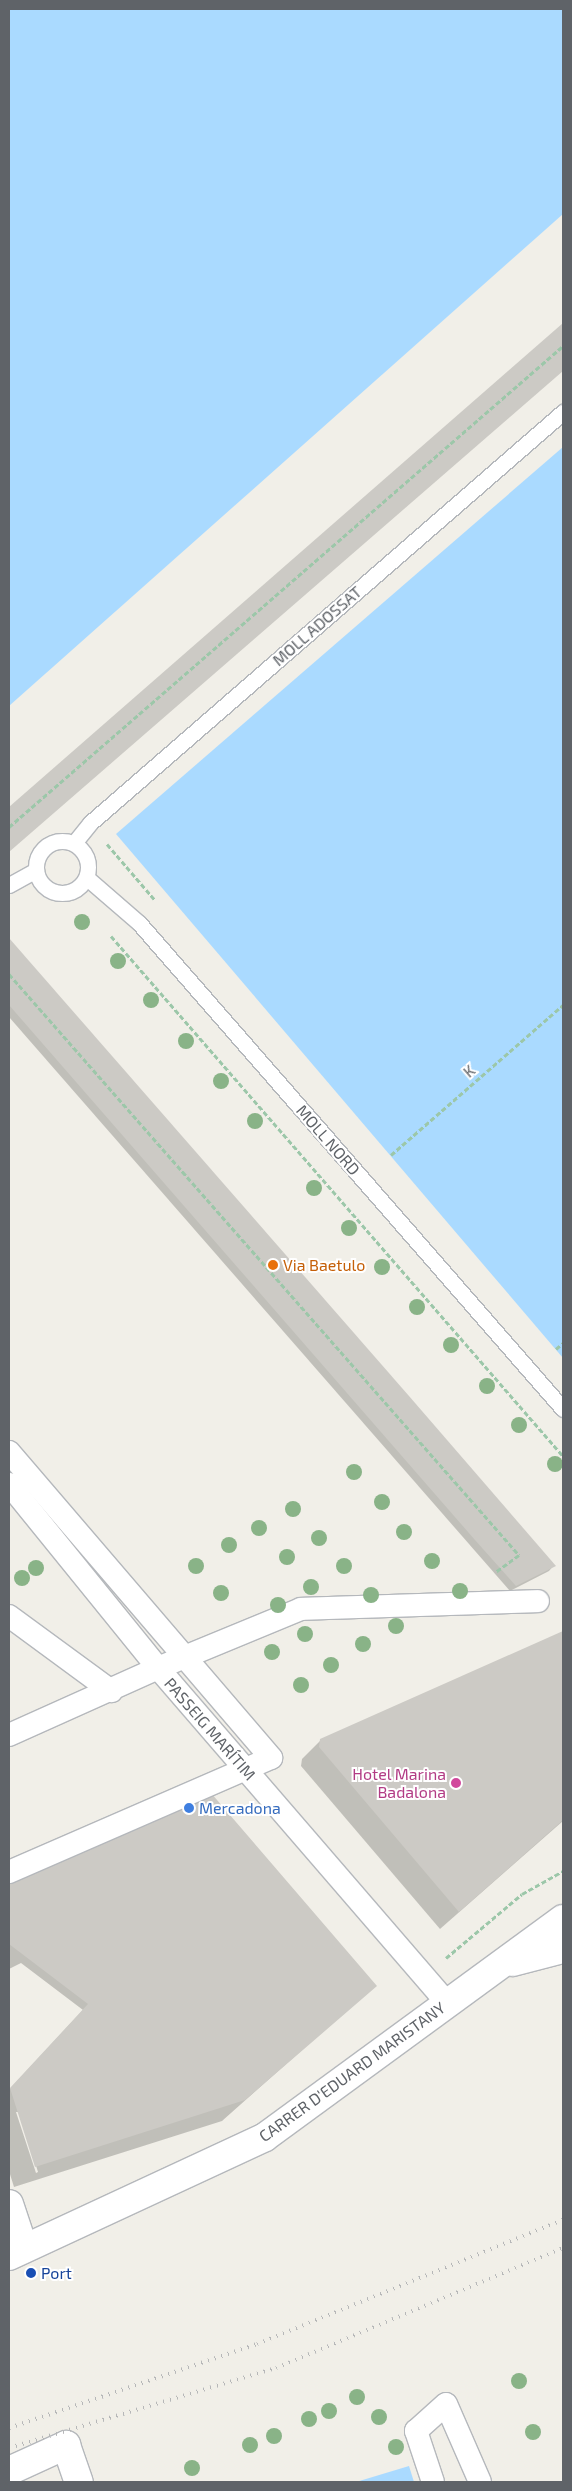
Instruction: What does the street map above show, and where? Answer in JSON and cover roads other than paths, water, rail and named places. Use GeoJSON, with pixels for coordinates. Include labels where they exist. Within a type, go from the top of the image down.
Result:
{"type":"FeatureCollection","features":[{"type":"Feature","properties":{"kind":"street"},"geometry":{"type":"LineString","coordinates":[[9,1452],[271,1758],[9,1872]]}},
{"type":"Feature","properties":{"kind":"street"},"geometry":{"type":"LineString","coordinates":[[9,1484],[158,1668],[301,1609],[538,1601]]}},
{"type":"Feature","properties":{"kind":"street"},"geometry":{"type":"LineString","coordinates":[[9,1616],[111,1690]]}},
{"type":"Feature","properties":{"kind":"street","name":"PASSEIG MARÍTIM"},"geometry":{"type":"LineString","coordinates":[[9,1735],[158,1668],[448,2004]]}},
{"type":"Feature","properties":{"kind":"street","name":"CARRER D'EDUARD MARISTANY"},"geometry":{"type":"LineString","coordinates":[[17,2252],[265,2137],[563,1919]]}},
{"type":"Feature","properties":{"kind":"street","name":"CARRER D'EDUARD MARISTANY"},"geometry":{"type":"LineString","coordinates":[[499,1966],[563,1949]]}},
{"type":"Feature","properties":{"kind":"street"},"geometry":{"type":"LineString","coordinates":[[9,2204],[17,2252]]}},
{"type":"Feature","properties":{"kind":"street"},"geometry":{"type":"LineString","coordinates":[[433,2482],[416,2431],[446,2404],[480,2482]]}},
{"type":"Feature","properties":{"kind":"street"},"geometry":{"type":"LineString","coordinates":[[9,2472],[66,2445],[79,2482]]}},
{"type":"Feature","properties":{"kind":"lane","name":"MOLL ADOSSAT"},"geometry":{"type":"LineString","coordinates":[[74,844],[90,823],[563,412]]}},
{"type":"Feature","properties":{"kind":"lane"},"geometry":{"type":"LineString","coordinates":[[58,841],[74,844],[87,858],[87,878],[76,890],[61,894],[43,885],[36,870],[39,855],[47,846],[58,841]]}},
{"type":"Feature","properties":{"kind":"lane"},"geometry":{"type":"LineString","coordinates":[[9,884],[36,870]]}},
{"type":"Feature","properties":{"kind":"lane","name":"MOLL NORD"},"geometry":{"type":"LineString","coordinates":[[87,878],[139,923],[563,1409]]}},
{"type":"Feature","properties":{"kind":"water"},"geometry":{"type":"Polygon","coordinates":[[[9,9],[563,9],[563,214],[9,706],[9,9]]]}},
{"type":"Feature","properties":{"kind":"water"},"geometry":{"type":"Polygon","coordinates":[[[563,447],[563,1358],[116,834],[563,447]]]}},
{"type":"Feature","properties":{"kind":"water"},"geometry":{"type":"Polygon","coordinates":[[[409,2466],[414,2482],[356,2482],[409,2466]]]}},
{"type":"Feature","properties":{"kind":"railway"},"geometry":{"type":"LineString","coordinates":[[9,2428],[257,2344],[563,2220]]}},
{"type":"Feature","properties":{"kind":"railway"},"geometry":{"type":"LineString","coordinates":[[9,2448],[276,2368],[563,2248]]}},
{"type":"Feature","properties":{"kind":"place","name":"Via Baetulo"},"geometry":{"type":"Point","coordinates":[273,1265]}},
{"type":"Feature","properties":{"kind":"place","name":"Hotel Marina Badalona"},"geometry":{"type":"Point","coordinates":[456,1783]}},
{"type":"Feature","properties":{"kind":"place","name":"Mercadona"},"geometry":{"type":"Point","coordinates":[189,1808]}},
{"type":"Feature","properties":{"kind":"place","name":"Port"},"geometry":{"type":"Point","coordinates":[31,2273]}}]}
